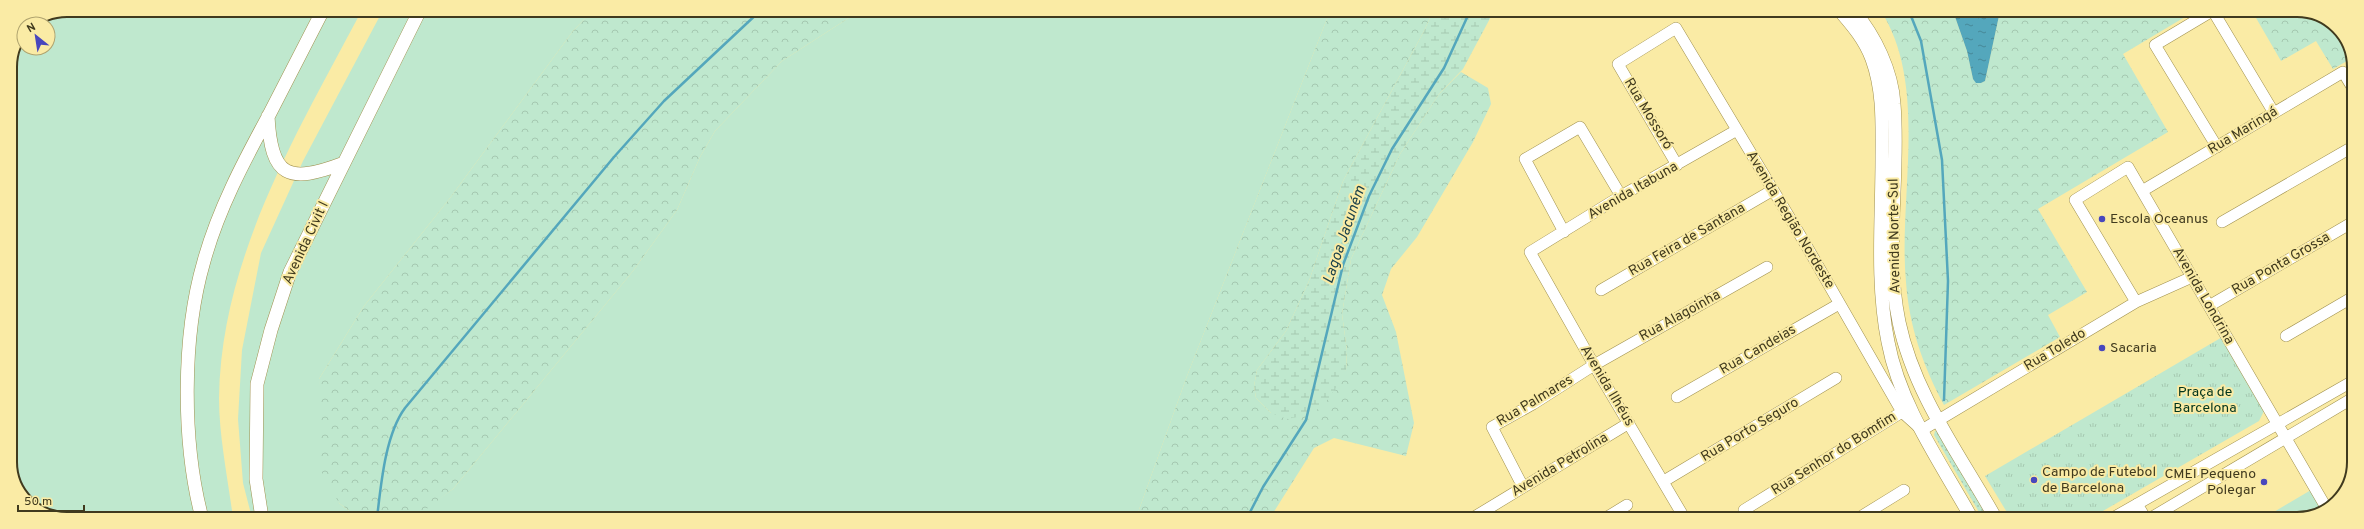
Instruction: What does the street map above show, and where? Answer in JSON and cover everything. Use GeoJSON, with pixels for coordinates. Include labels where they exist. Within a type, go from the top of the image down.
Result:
{"type":"FeatureCollection","features":[{"type":"Feature","properties":{"kind":"main road"},"geometry":{"type":"LineString","coordinates":[[201,512],[188,428],[189,352],[203,261],[223,209],[268,116],[319,17]]}},
{"type":"Feature","properties":{"kind":"main road","name":"Avenida Civit I"},"geometry":{"type":"LineString","coordinates":[[261,512],[256,479],[257,384],[290,272],[417,17]]}},
{"type":"Feature","properties":{"kind":"main road","name":"Avenida Norte-Sul"},"geometry":{"type":"LineString","coordinates":[[1844,17],[1867,48],[1877,76],[1882,104],[1881,254],[1885,324],[1894,366],[1922,430],[1968,512]]}},
{"type":"Feature","properties":{"kind":"main road","name":"Avenida Norte-Sul"},"geometry":{"type":"LineString","coordinates":[[1858,17],[1872,36],[1880,53],[1891,87],[1894,104],[1893,265],[1896,306],[1909,358],[1923,393],[1992,512]]}},
{"type":"Feature","properties":{"kind":"main road"},"geometry":{"type":"LineString","coordinates":[[268,116],[272,152],[278,164],[288,172],[307,175],[344,163]]}},
{"type":"Feature","properties":{"kind":"street"},"geometry":{"type":"LineString","coordinates":[[2202,17],[2155,45],[2217,147]]}},
{"type":"Feature","properties":{"kind":"street"},"geometry":{"type":"LineString","coordinates":[[2216,17],[2274,113]]}},
{"type":"Feature","properties":{"kind":"street","name":"Avenida Região Nordeste"},"geometry":{"type":"LineString","coordinates":[[1618,64],[1676,28],[1773,190],[1902,412]]}},
{"type":"Feature","properties":{"kind":"street","name":"Rua Mossoró"},"geometry":{"type":"LineString","coordinates":[[1618,64],[1678,165]]}},
{"type":"Feature","properties":{"kind":"street","name":"Rua Maringá"},"geometry":{"type":"LineString","coordinates":[[2142,191],[2343,72],[2347,79]]}},
{"type":"Feature","properties":{"kind":"street"},"geometry":{"type":"LineString","coordinates":[[1564,232],[1525,159],[1580,127],[1621,196]]}},
{"type":"Feature","properties":{"kind":"street","name":"Avenida Itabuna"},"geometry":{"type":"LineString","coordinates":[[1530,252],[1621,196],[1678,165],[1736,130]]}},
{"type":"Feature","properties":{"kind":"street"},"geometry":{"type":"LineString","coordinates":[[2222,222],[2347,150]]}},
{"type":"Feature","properties":{"kind":"street","name":"Avenida Londrina"},"geometry":{"type":"LineString","coordinates":[[2136,302],[2075,200],[2128,167],[2324,504]]}},
{"type":"Feature","properties":{"kind":"street","name":"Rua Feira de Santana"},"geometry":{"type":"LineString","coordinates":[[1601,290],[1773,190]]}},
{"type":"Feature","properties":{"kind":"street","name":"Rua Ponta Grossa"},"geometry":{"type":"LineString","coordinates":[[2209,306],[2347,226]]}},
{"type":"Feature","properties":{"kind":"street","name":"Avenida Ilhéus"},"geometry":{"type":"LineString","coordinates":[[1530,252],[1594,365],[1682,512]]}},
{"type":"Feature","properties":{"kind":"street","name":"Rua Alagoinha"},"geometry":{"type":"LineString","coordinates":[[1594,365],[1767,267]]}},
{"type":"Feature","properties":{"kind":"street","name":"Rua Toledo"},"geometry":{"type":"LineString","coordinates":[[1922,430],[2136,302],[2192,277]]}},
{"type":"Feature","properties":{"kind":"street"},"geometry":{"type":"LineString","coordinates":[[2286,336],[2347,300]]}},
{"type":"Feature","properties":{"kind":"street","name":"Rua Candeias"},"geometry":{"type":"LineString","coordinates":[[1677,397],[1839,304]]}},
{"type":"Feature","properties":{"kind":"street","name":"Rua Palmares"},"geometry":{"type":"LineString","coordinates":[[1523,487],[1492,427],[1533,404],[1594,365]]}},
{"type":"Feature","properties":{"kind":"street","name":"Rua Porto Seguro"},"geometry":{"type":"LineString","coordinates":[[1664,481],[1836,378]]}},
{"type":"Feature","properties":{"kind":"street"},"geometry":{"type":"LineString","coordinates":[[2123,512],[2347,385]]}},
{"type":"Feature","properties":{"kind":"street"},"geometry":{"type":"LineString","coordinates":[[2161,512],[2347,402]]}},
{"type":"Feature","properties":{"kind":"street","name":"Rua Senhor do Bomfim"},"geometry":{"type":"LineString","coordinates":[[1744,510],[1902,412],[1922,430]]}},
{"type":"Feature","properties":{"kind":"street","name":"Avenida Petrolina"},"geometry":{"type":"LineString","coordinates":[[1482,512],[1629,423]]}},
{"type":"Feature","properties":{"kind":"street"},"geometry":{"type":"LineString","coordinates":[[1868,512],[1904,490]]}},
{"type":"Feature","properties":{"kind":"street"},"geometry":{"type":"LineString","coordinates":[[2137,504],[2142,512]]}},
{"type":"Feature","properties":{"kind":"street"},"geometry":{"type":"LineString","coordinates":[[1616,512],[1627,506]]}},
{"type":"Feature","properties":{"kind":"green space"},"geometry":{"type":"Polygon","coordinates":[[[358,17],[289,149],[267,196],[248,245],[233,295],[223,346],[219,398],[222,443],[232,512],[57,511],[34,500],[29,495],[21,481],[17,466],[18,57],[56,56],[57,18],[358,17]]]}},
{"type":"Feature","properties":{"kind":"green space"},"geometry":{"type":"Polygon","coordinates":[[[379,17],[586,17],[573,31],[450,198],[364,306],[319,379],[339,503],[350,512],[250,512],[243,483],[238,419],[242,350],[261,253],[303,161],[379,17]]]}},
{"type":"Feature","properties":{"kind":"green space"},"geometry":{"type":"Polygon","coordinates":[[[586,17],[850,17],[782,61],[715,131],[700,157],[677,210],[633,271],[453,489],[423,512],[350,512],[339,503],[321,471],[319,379],[364,306],[450,198],[573,31],[586,17]]]}},
{"type":"Feature","properties":{"kind":"green space"},"geometry":{"type":"Polygon","coordinates":[[[850,17],[1328,17],[1187,376],[1138,512],[420,512],[453,489],[633,271],[677,210],[700,157],[715,131],[782,61],[850,17]]]}},
{"type":"Feature","properties":{"kind":"green space"},"geometry":{"type":"Polygon","coordinates":[[[1328,17],[1430,17],[1343,181],[1309,281],[1286,331],[1257,370],[1254,386],[1256,398],[1271,413],[1346,370],[1347,351],[1342,314],[1351,259],[1400,154],[1439,94],[1461,72],[1488,88],[1491,104],[1473,142],[1417,237],[1391,269],[1382,295],[1396,332],[1414,423],[1406,456],[1334,438],[1314,448],[1274,512],[1138,512],[1187,376],[1328,17]]]}},
{"type":"Feature","properties":{"kind":"green space"},"geometry":{"type":"Polygon","coordinates":[[[1430,17],[1491,17],[1463,69],[1439,94],[1400,154],[1351,259],[1342,314],[1347,351],[1346,370],[1341,381],[1325,403],[1312,414],[1287,419],[1271,413],[1256,398],[1254,386],[1257,370],[1286,331],[1309,281],[1343,181],[1430,17]]]}},
{"type":"Feature","properties":{"kind":"green space"},"geometry":{"type":"Polygon","coordinates":[[[1884,17],[1955,17],[1967,51],[1973,79],[1981,83],[1985,81],[1999,17],[2185,17],[2123,54],[2168,132],[2038,209],[2087,292],[2048,315],[2060,337],[1944,405],[1936,390],[1918,345],[1910,314],[1906,282],[1905,249],[1908,107],[1904,73],[1896,41],[1884,17]]]}},
{"type":"Feature","properties":{"kind":"green space"},"geometry":{"type":"Polygon","coordinates":[[[2255,17],[2298,17],[2307,18],[2322,24],[2328,27],[2339,39],[2347,61],[2333,69],[2316,41],[2281,61],[2255,17]]]}},
{"type":"Feature","properties":{"kind":"green space","name":"Praça de Barcelona"},"geometry":{"type":"Polygon","coordinates":[[[2224,336],[2265,409],[2259,421],[2101,512],[2007,512],[1985,476],[2224,336]]]}},
{"type":"Feature","properties":{"kind":"green space"},"geometry":{"type":"Polygon","coordinates":[[[1935,431],[1938,431],[1985,512],[1979,512],[1934,435],[1935,431]]]}},
{"type":"Feature","properties":{"kind":"green space"},"geometry":{"type":"Polygon","coordinates":[[[2311,490],[2319,506],[2304,512],[2274,512],[2311,490]]]}},
{"type":"Feature","properties":{"kind":"water"},"geometry":{"type":"Polygon","coordinates":[[[1955,17],[1999,17],[1985,81],[1976,83],[1973,79],[1967,51],[1955,17]]]}},
{"type":"Feature","properties":{"kind":"waterway"},"geometry":{"type":"LineString","coordinates":[[378,512],[382,476],[388,446],[398,419],[405,408],[614,157],[664,101],[754,17]]}},
{"type":"Feature","properties":{"kind":"waterway","name":"Lagoa Jacuném"},"geometry":{"type":"LineString","coordinates":[[1250,512],[1263,487],[1306,420],[1343,265],[1369,196],[1392,149],[1444,68],[1467,17]]}},
{"type":"Feature","properties":{"kind":"waterway"},"geometry":{"type":"LineString","coordinates":[[1911,17],[1921,41],[1942,160],[1948,281],[1944,400]]}},
{"type":"Feature","properties":{"kind":"place","name":"Escola Oceanus"},"geometry":{"type":"Point","coordinates":[2102,219]}},
{"type":"Feature","properties":{"kind":"place","name":"Sacaria"},"geometry":{"type":"Point","coordinates":[2102,348]}},
{"type":"Feature","properties":{"kind":"place","name":"Campo de Futebol de Barcelona"},"geometry":{"type":"Point","coordinates":[2034,480]}},
{"type":"Feature","properties":{"kind":"place","name":"CMEI Pequeno Polegar"},"geometry":{"type":"Point","coordinates":[2264,482]}}]}
